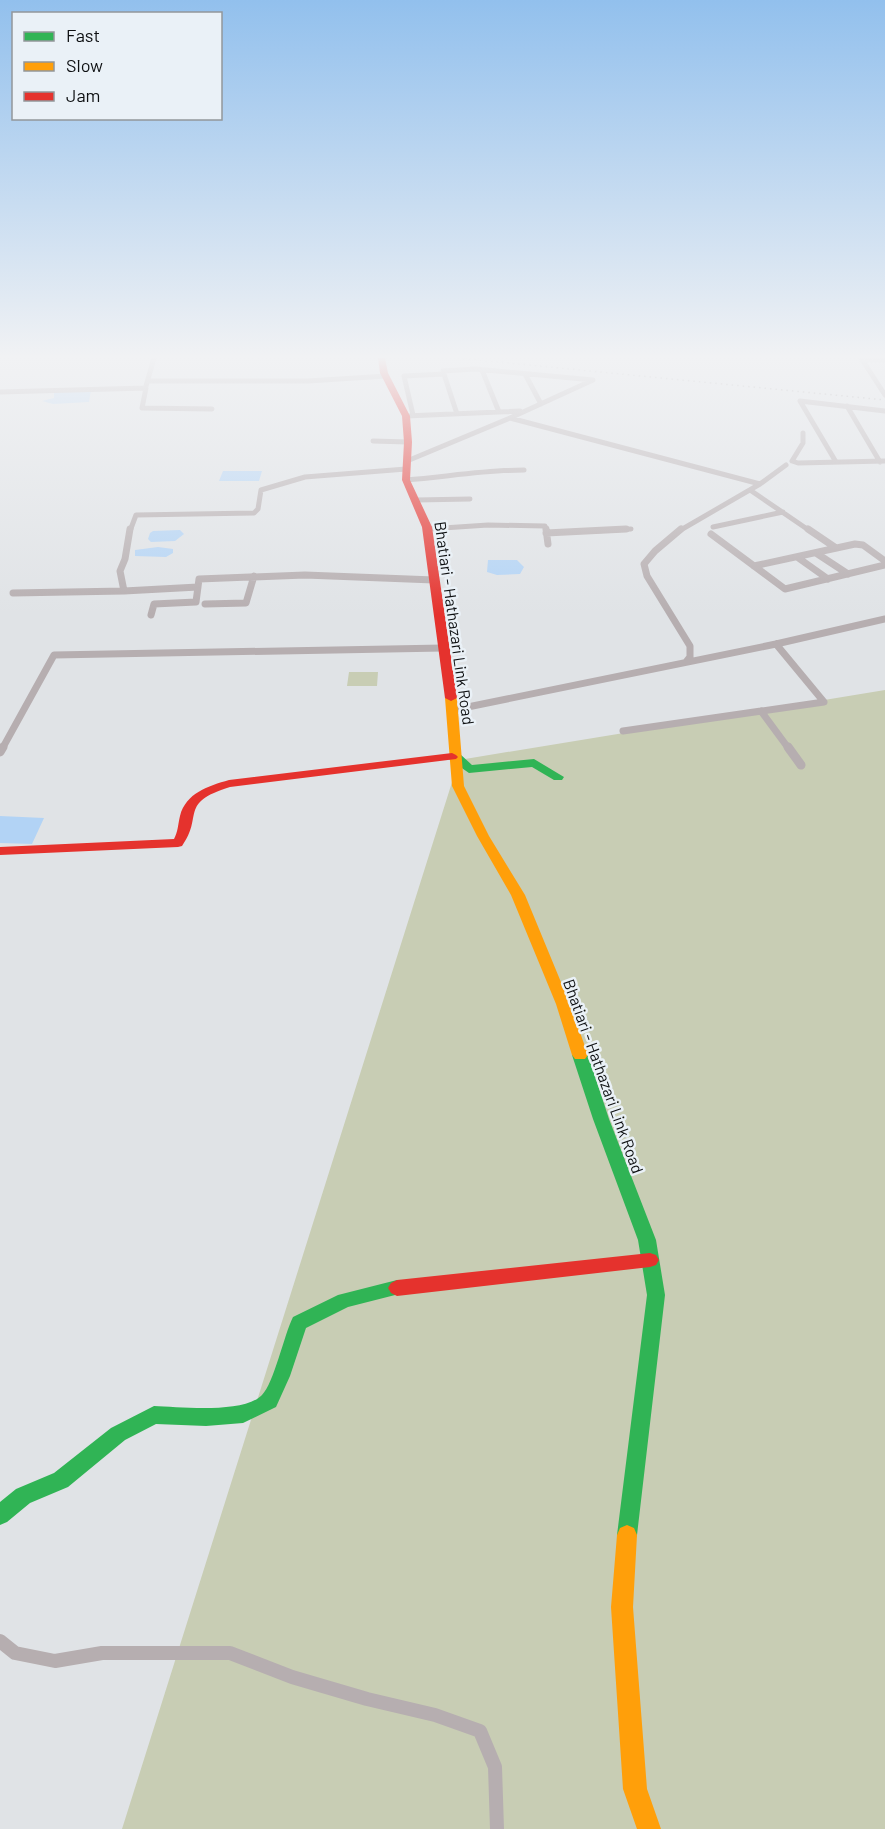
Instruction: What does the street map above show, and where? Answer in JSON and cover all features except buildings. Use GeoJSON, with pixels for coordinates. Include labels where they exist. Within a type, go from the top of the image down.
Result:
{"type":"FeatureCollection","features":[{"type":"Feature","properties":{"kind":"main road","name":"Bhatiari - Hathazari Link Road"},"geometry":{"type":"LineString","coordinates":[[408,443],[406,470],[428,529],[453,710],[460,791],[518,895],[563,1004],[601,1119],[647,1240],[656,1295],[628,1528],[622,1607],[635,1789],[649,1829]]}},
{"type":"Feature","properties":{"kind":"main road"},"geometry":{"type":"LineString","coordinates":[[0,851],[178,843],[183,838],[186,811],[191,800],[206,790],[229,784],[456,756],[469,769],[534,763],[558,777]]}},
{"type":"Feature","properties":{"kind":"main road"},"geometry":{"type":"LineString","coordinates":[[0,1515],[23,1497],[61,1480],[118,1434],[154,1415],[206,1417],[243,1414],[268,1401],[280,1376],[299,1323],[344,1300],[406,1286],[650,1260]]}},
{"type":"Feature","properties":{"kind":"street"},"geometry":{"type":"LineString","coordinates":[[406,470],[459,443]]}},
{"type":"Feature","properties":{"kind":"street"},"geometry":{"type":"LineString","coordinates":[[606,443],[760,484]]}},
{"type":"Feature","properties":{"kind":"street"},"geometry":{"type":"LineString","coordinates":[[803,443],[792,461],[883,461]]}},
{"type":"Feature","properties":{"kind":"street"},"geometry":{"type":"LineString","coordinates":[[825,443],[836,462]]}},
{"type":"Feature","properties":{"kind":"street"},"geometry":{"type":"LineString","coordinates":[[871,443],[883,461]]}},
{"type":"Feature","properties":{"kind":"street"},"geometry":{"type":"LineString","coordinates":[[686,662],[690,657],[690,646],[647,576],[644,564],[655,548],[760,484],[786,465]]}},
{"type":"Feature","properties":{"kind":"street"},"geometry":{"type":"LineString","coordinates":[[124,591],[120,572],[131,525],[136,515],[254,513],[258,509],[261,490],[305,477],[406,470],[461,476],[495,470],[524,470]]}},
{"type":"Feature","properties":{"kind":"street"},"geometry":{"type":"LineString","coordinates":[[750,490],[836,548]]}},
{"type":"Feature","properties":{"kind":"street"},"geometry":{"type":"LineString","coordinates":[[416,500],[470,499]]}},
{"type":"Feature","properties":{"kind":"street"},"geometry":{"type":"LineString","coordinates":[[783,512],[712,530],[785,589],[885,565]]}},
{"type":"Feature","properties":{"kind":"street"},"geometry":{"type":"LineString","coordinates":[[428,529],[488,525],[545,526],[548,544]]}},
{"type":"Feature","properties":{"kind":"street"},"geometry":{"type":"LineString","coordinates":[[546,533],[630,529]]}},
{"type":"Feature","properties":{"kind":"street"},"geometry":{"type":"LineString","coordinates":[[754,566],[860,544],[885,561]]}},
{"type":"Feature","properties":{"kind":"street"},"geometry":{"type":"LineString","coordinates":[[816,553],[848,574]]}},
{"type":"Feature","properties":{"kind":"street"},"geometry":{"type":"LineString","coordinates":[[797,557],[828,579]]}},
{"type":"Feature","properties":{"kind":"street"},"geometry":{"type":"LineString","coordinates":[[154,604],[196,602],[199,579],[305,575],[434,580]]}},
{"type":"Feature","properties":{"kind":"street"},"geometry":{"type":"LineString","coordinates":[[205,604],[246,603],[254,576]]}},
{"type":"Feature","properties":{"kind":"street"},"geometry":{"type":"LineString","coordinates":[[13,593],[124,591],[198,586]]}},
{"type":"Feature","properties":{"kind":"street"},"geometry":{"type":"LineString","coordinates":[[151,615],[158,595]]}},
{"type":"Feature","properties":{"kind":"street"},"geometry":{"type":"LineString","coordinates":[[453,710],[776,644],[885,619]]}},
{"type":"Feature","properties":{"kind":"street"},"geometry":{"type":"LineString","coordinates":[[623,731],[824,702],[776,644]]}},
{"type":"Feature","properties":{"kind":"street"},"geometry":{"type":"LineString","coordinates":[[0,752],[54,655],[443,648]]}},
{"type":"Feature","properties":{"kind":"street"},"geometry":{"type":"LineString","coordinates":[[761,711],[801,765]]}},
{"type":"Feature","properties":{"kind":"street"},"geometry":{"type":"LineString","coordinates":[[0,1641],[15,1653],[55,1661],[102,1653],[230,1653],[292,1677],[367,1699],[435,1715],[480,1731],[495,1767],[497,1829]]}},
{"type":"Feature","properties":{"kind":"green space"},"geometry":{"type":"Polygon","coordinates":[[[349,672],[378,672],[377,686],[347,686],[349,672]]]}},
{"type":"Feature","properties":{"kind":"green space"},"geometry":{"type":"Polygon","coordinates":[[[885,690],[885,1829],[122,1829],[459,760],[885,690]]]}},
{"type":"Feature","properties":{"kind":"water"},"geometry":{"type":"Polygon","coordinates":[[[223,471],[262,471],[259,481],[219,481],[223,471]]]}},
{"type":"Feature","properties":{"kind":"water"},"geometry":{"type":"Polygon","coordinates":[[[180,530],[184,534],[175,541],[151,542],[148,539],[153,531],[180,530]]]}},
{"type":"Feature","properties":{"kind":"water"},"geometry":{"type":"Polygon","coordinates":[[[158,547],[173,549],[173,553],[166,557],[135,556],[135,550],[158,547]]]}},
{"type":"Feature","properties":{"kind":"water"},"geometry":{"type":"Polygon","coordinates":[[[488,560],[517,560],[524,567],[520,574],[497,575],[487,572],[488,560]]]}},
{"type":"Feature","properties":{"kind":"water"},"geometry":{"type":"Polygon","coordinates":[[[0,816],[44,818],[32,844],[0,843],[0,816]]]}},
{"type":"Feature","properties":{"kind":"traffic: fast"},"geometry":{"type":"LineString","coordinates":[[452,757],[456,756],[469,769],[534,763],[558,777]]}},
{"type":"Feature","properties":{"kind":"traffic: fast"},"geometry":{"type":"LineString","coordinates":[[580,1055],[601,1119],[647,1240],[656,1295],[627,1535]]}},
{"type":"Feature","properties":{"kind":"traffic: fast"},"geometry":{"type":"LineString","coordinates":[[0,1515],[23,1496],[61,1480],[118,1434],[154,1415],[206,1417],[243,1414],[269,1401],[281,1376],[299,1323],[344,1300],[397,1288]]}},
{"type":"Feature","properties":{"kind":"traffic: slow"},"geometry":{"type":"LineString","coordinates":[[451,698],[458,786],[483,836],[518,895],[563,1004],[580,1055]]}},
{"type":"Feature","properties":{"kind":"traffic: slow"},"geometry":{"type":"LineString","coordinates":[[627,1535],[622,1607],[635,1789],[649,1829]]}},
{"type":"Feature","properties":{"kind":"traffic: jam"},"geometry":{"type":"LineString","coordinates":[[408,443],[406,480],[427,527],[451,698]]}},
{"type":"Feature","properties":{"kind":"traffic: jam"},"geometry":{"type":"LineString","coordinates":[[0,851],[178,843],[183,835],[190,806],[200,795],[221,786],[452,757]]}},
{"type":"Feature","properties":{"kind":"traffic: jam"},"geometry":{"type":"LineString","coordinates":[[397,1288],[650,1260]]}}]}
